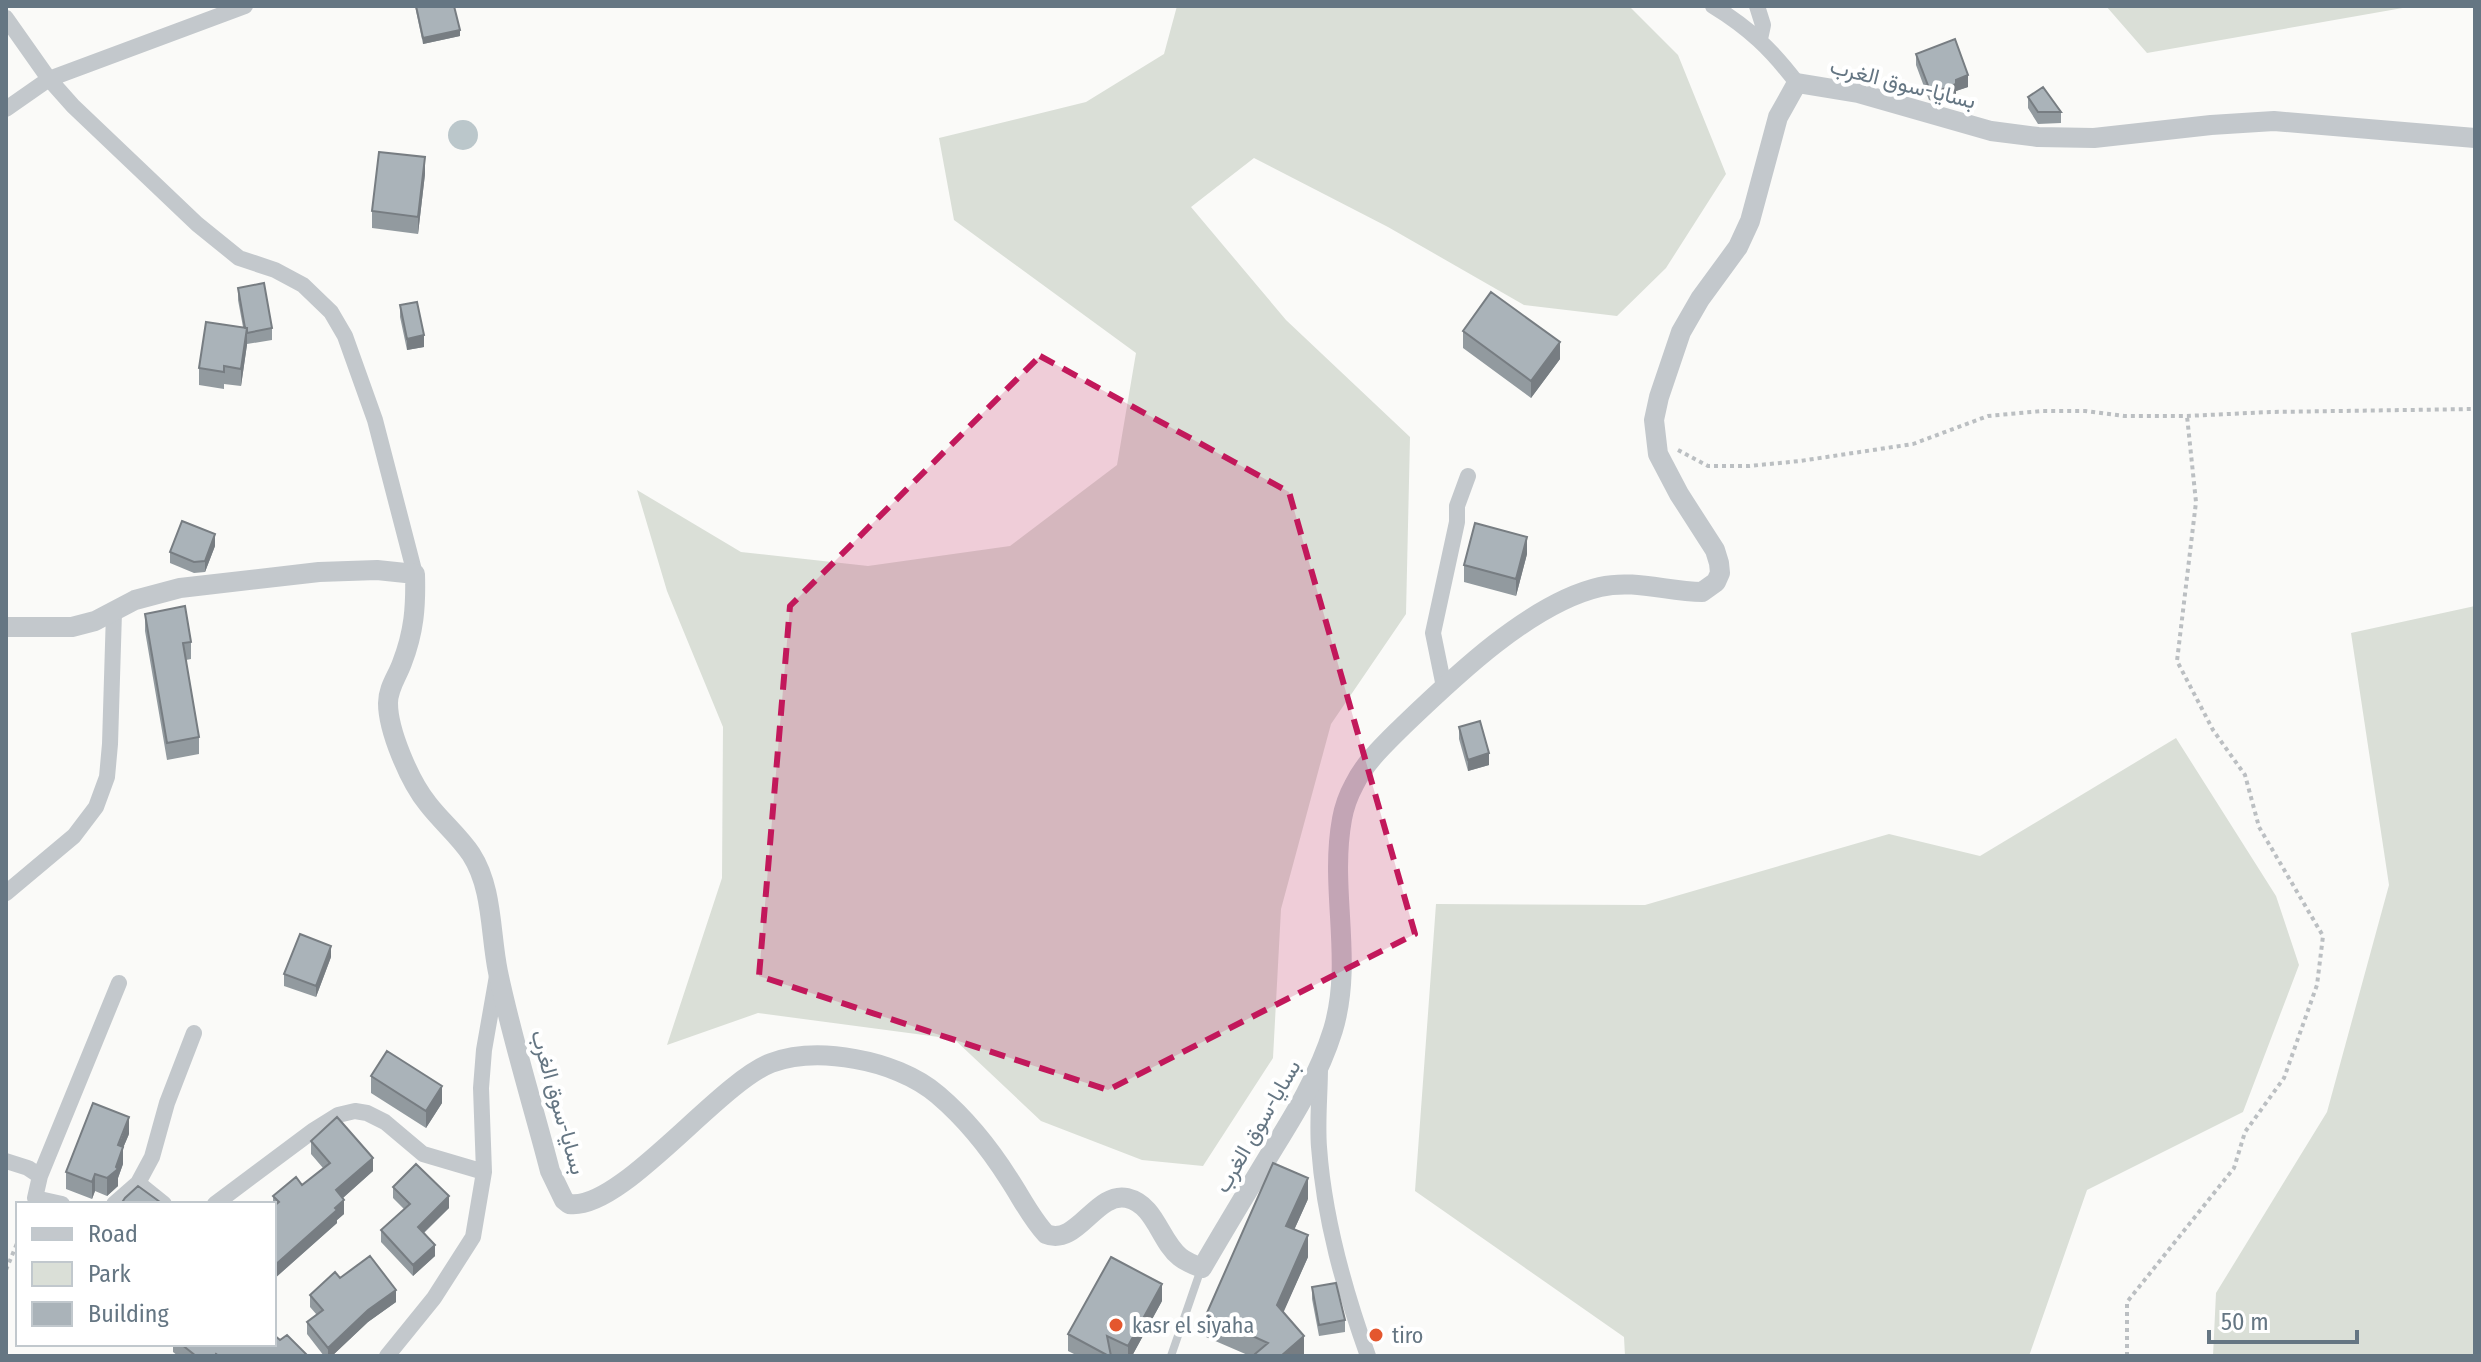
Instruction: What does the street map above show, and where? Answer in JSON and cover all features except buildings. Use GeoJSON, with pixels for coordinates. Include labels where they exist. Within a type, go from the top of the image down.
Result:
{"type":"FeatureCollection","features":[{"type":"Feature","properties":{"kind":"street"},"geometry":{"type":"LineString","coordinates":[[6,109],[49,79],[245,6]]}},
{"type":"Feature","properties":{"kind":"street"},"geometry":{"type":"LineString","coordinates":[[1713,6],[1743,24],[1760,39],[1797,83]]}},
{"type":"Feature","properties":{"kind":"street"},"geometry":{"type":"LineString","coordinates":[[1757,6],[1763,25],[1760,39]]}},
{"type":"Feature","properties":{"kind":"street"},"geometry":{"type":"LineString","coordinates":[[6,18],[49,79],[73,106],[221,246],[239,258],[275,270],[303,285],[331,312],[345,336],[375,420],[415,574],[377,570],[319,572],[180,588],[135,600],[95,621],[72,627],[6,627]]}},
{"type":"Feature","properties":{"kind":"street","name":"بسايا-سوق الغرب"},"geometry":{"type":"LineString","coordinates":[[415,574],[416,613],[402,664],[391,688],[388,703],[391,723],[424,800],[472,855],[481,875],[490,907],[498,971],[550,1171],[564,1200],[569,1204],[587,1203],[624,1182],[733,1088],[760,1069],[790,1058],[835,1055],[889,1068],[938,1094],[980,1139],[1046,1234],[1060,1236],[1113,1197],[1122,1197],[1143,1206],[1179,1256],[1202,1268],[1320,1066],[1334,1026],[1343,974],[1337,893],[1338,857],[1346,802],[1354,783],[1375,756],[1444,687],[1469,665],[1560,601],[1582,592],[1620,584],[1702,592],[1716,582],[1720,573],[1715,550],[1666,472],[1658,454],[1654,420],[1681,332],[1700,299],[1724,270],[1750,221],[1778,117],[1797,83],[1858,93],[1991,131],[2038,137],[2094,138],[2274,121],[2475,138]]}},
{"type":"Feature","properties":{"kind":"street"},"geometry":{"type":"LineString","coordinates":[[1444,687],[1433,633],[1457,522],[1457,506],[1468,476]]}},
{"type":"Feature","properties":{"kind":"street"},"geometry":{"type":"LineString","coordinates":[[6,893],[74,836],[96,807],[107,777],[114,612]]}},
{"type":"Feature","properties":{"kind":"street"},"geometry":{"type":"LineString","coordinates":[[387,1356],[434,1298],[473,1237],[484,1172],[481,1088],[498,971]]}},
{"type":"Feature","properties":{"kind":"street"},"geometry":{"type":"LineString","coordinates":[[53,1202],[35,1198],[40,1176],[119,983]]}},
{"type":"Feature","properties":{"kind":"street"},"geometry":{"type":"LineString","coordinates":[[116,1202],[138,1183],[152,1157],[167,1103],[194,1033]]}},
{"type":"Feature","properties":{"kind":"street"},"geometry":{"type":"LineString","coordinates":[[1320,1066],[1319,1147],[1332,1238],[1350,1306],[1368,1356]]}},
{"type":"Feature","properties":{"kind":"street"},"geometry":{"type":"LineString","coordinates":[[218,1202],[314,1130],[338,1115],[355,1111],[385,1122],[423,1154],[484,1172]]}},
{"type":"Feature","properties":{"kind":"street"},"geometry":{"type":"LineString","coordinates":[[6,1161],[28,1168],[40,1176]]}},
{"type":"Feature","properties":{"kind":"street"},"geometry":{"type":"LineString","coordinates":[[138,1183],[162,1202]]}},
{"type":"Feature","properties":{"kind":"lane"},"geometry":{"type":"LineString","coordinates":[[1171,1356],[1202,1268]]}},
{"type":"Feature","properties":{"kind":"path"},"geometry":{"type":"LineString","coordinates":[[1655,437],[1708,466],[1749,466],[1913,444],[1988,416],[2071,411],[2124,416],[2187,416],[2475,409]]}},
{"type":"Feature","properties":{"kind":"path"},"geometry":{"type":"LineString","coordinates":[[2127,1356],[2127,1302],[2234,1168],[2245,1132],[2284,1078],[2317,985],[2323,936],[2259,827],[2245,775],[2213,730],[2177,661],[2196,502],[2187,416]]}},
{"type":"Feature","properties":{"kind":"path"},"geometry":{"type":"LineString","coordinates":[[6,1270],[16,1246]]}},
{"type":"Feature","properties":{"kind":"highlighted area"},"geometry":{"type":"Polygon","coordinates":[[[1040,356],[1289,492],[1415,934],[1108,1090],[759,976],[790,606],[1040,356]]]}},
{"type":"Feature","properties":{"kind":"green space"},"geometry":{"type":"Polygon","coordinates":[[[1177,6],[1629,6],[1678,55],[1726,174],[1666,268],[1617,316],[1524,305],[1388,227],[1254,158],[1191,207],[1286,320],[1410,437],[1406,614],[1331,724],[1281,909],[1273,1058],[1203,1166],[1142,1160],[1041,1121],[954,1039],[758,1013],[667,1045],[722,878],[723,727],[667,591],[637,490],[741,552],[868,566],[1010,546],[1117,465],[1136,353],[954,220],[939,138],[1086,102],[1164,54],[1177,6]]]}},
{"type":"Feature","properties":{"kind":"green space"},"geometry":{"type":"Polygon","coordinates":[[[2106,6],[2414,6],[2147,53],[2106,6]]]}},
{"type":"Feature","properties":{"kind":"green space"},"geometry":{"type":"Polygon","coordinates":[[[2475,606],[2475,1356],[2213,1356],[2216,1293],[2327,1112],[2389,885],[2351,633],[2475,606]]]}},
{"type":"Feature","properties":{"kind":"green space"},"geometry":{"type":"Polygon","coordinates":[[[2176,738],[2276,896],[2299,965],[2243,1112],[2087,1190],[2029,1356],[1625,1356],[1624,1337],[1415,1191],[1436,904],[1645,905],[1889,834],[1980,856],[2176,738]]]}},
{"type":"Feature","properties":{"kind":"shaded area"},"geometry":{"type":"Polygon","coordinates":[[[463,120],[474,124],[478,135],[474,146],[463,150],[452,146],[448,135],[452,124],[463,120]]]}},
{"type":"Feature","properties":{"kind":"place","name":"kasr el siyaha"},"geometry":{"type":"Point","coordinates":[1116,1325]}},
{"type":"Feature","properties":{"kind":"place","name":"tiro"},"geometry":{"type":"Point","coordinates":[1376,1335]}}]}
